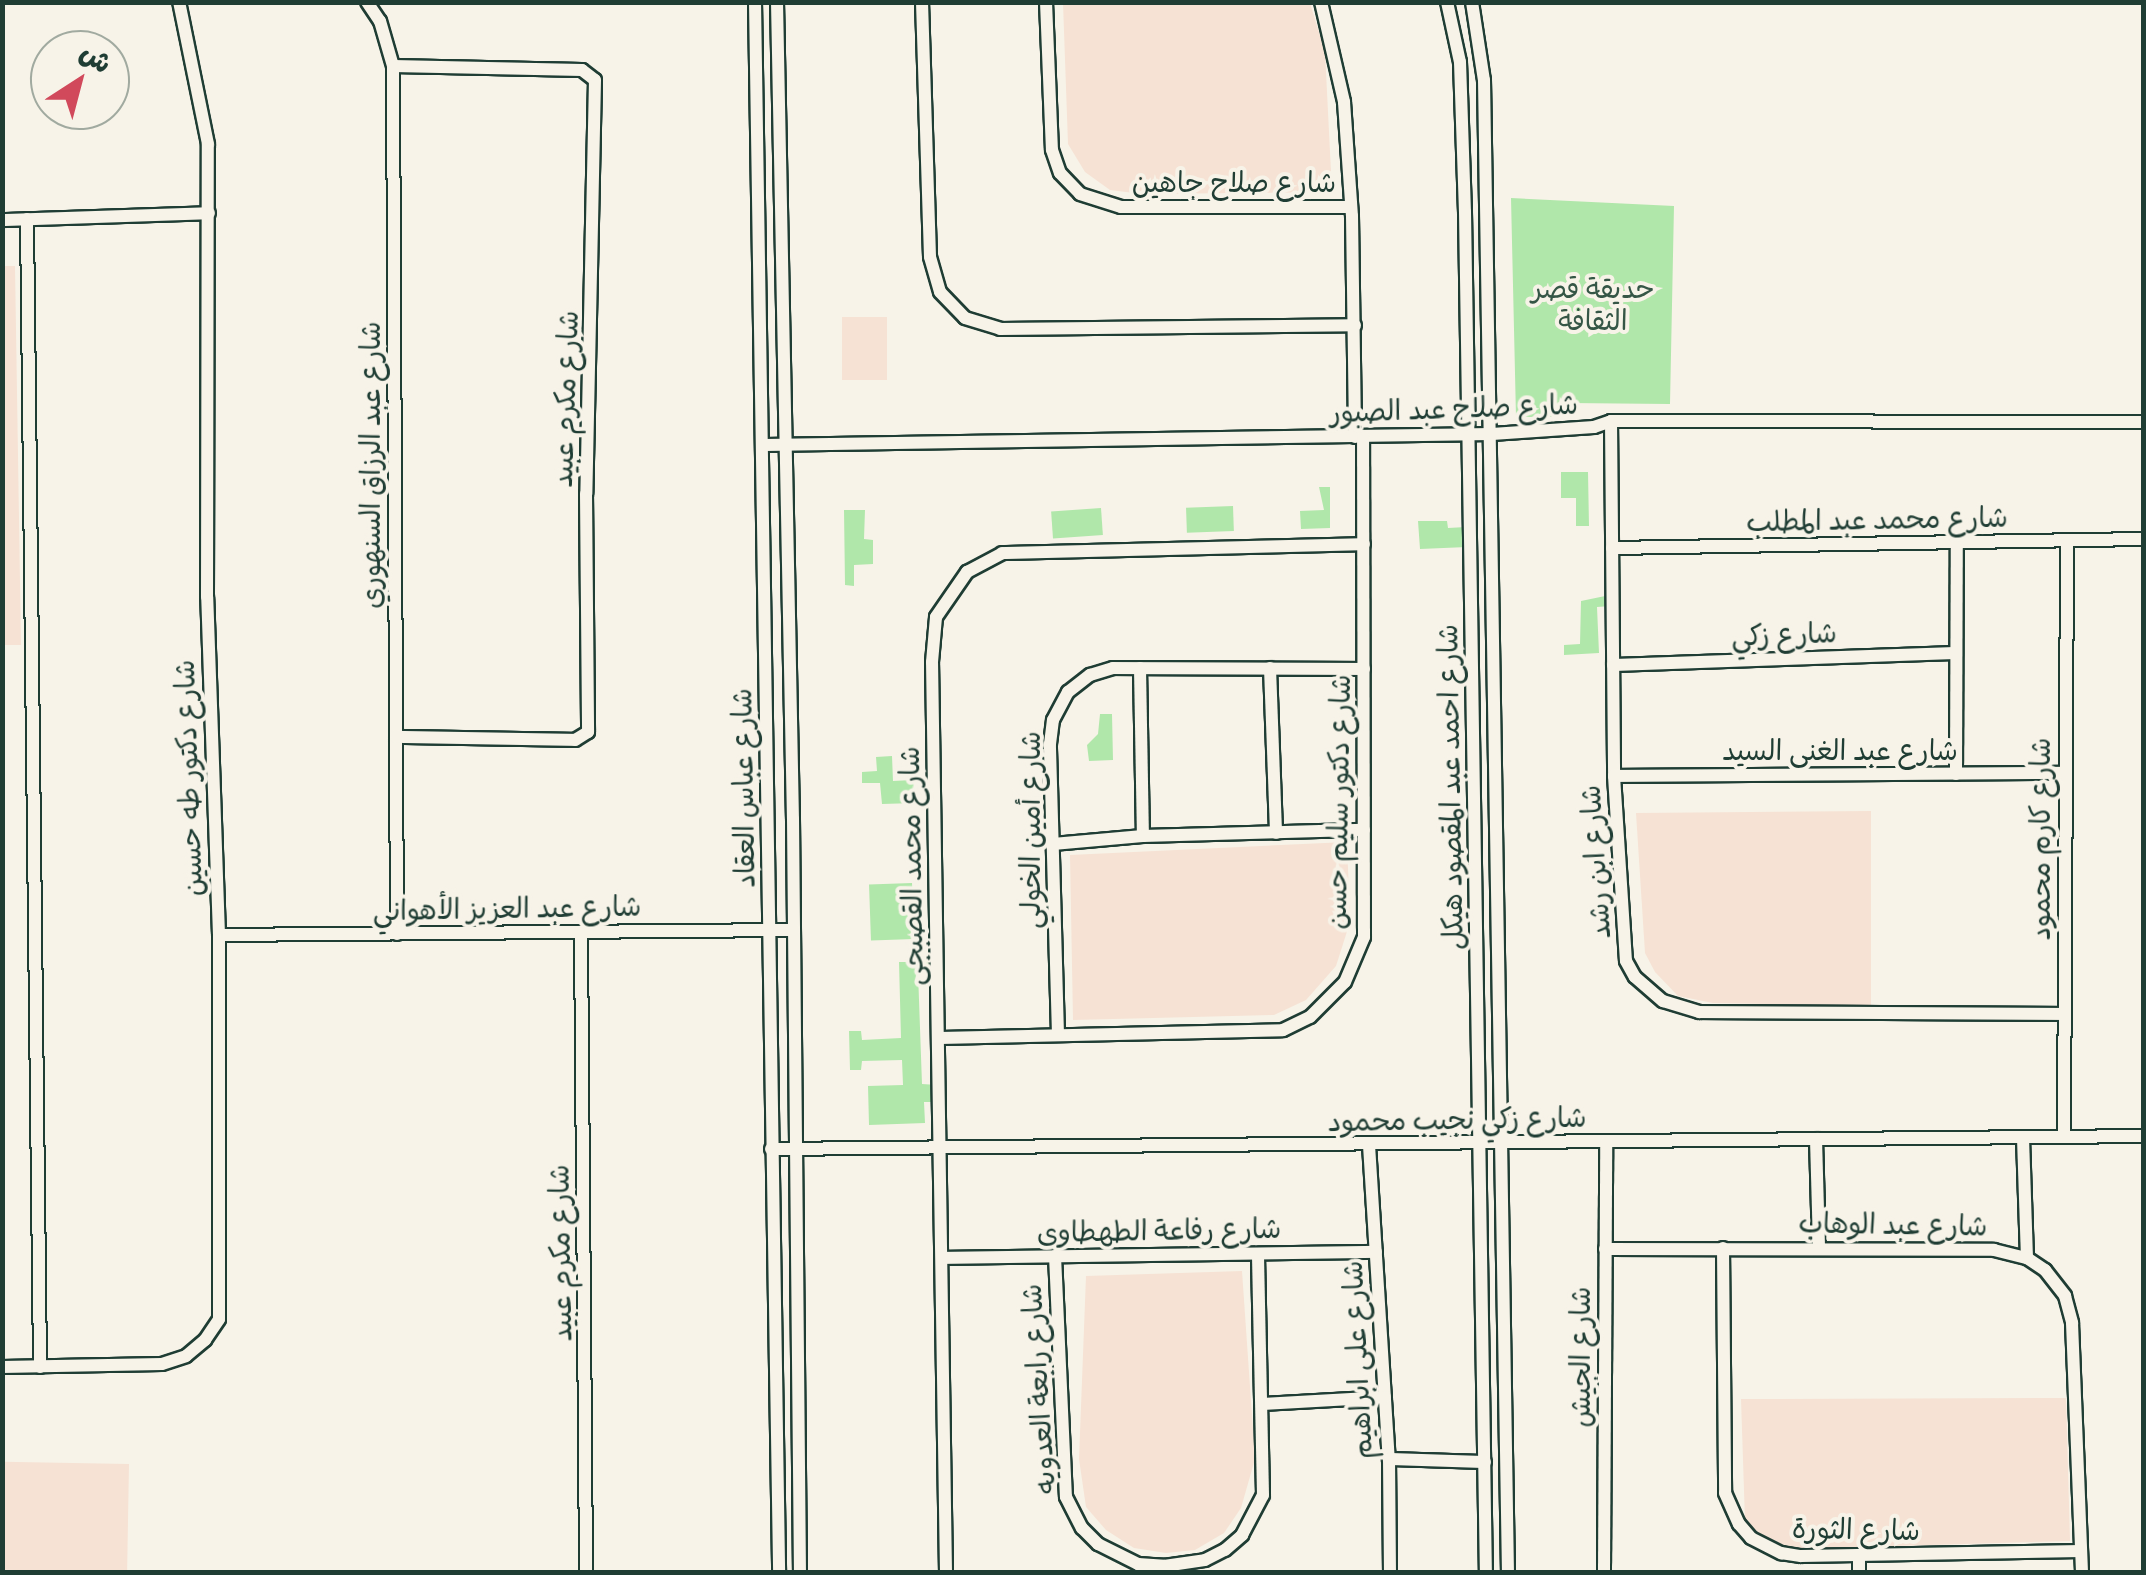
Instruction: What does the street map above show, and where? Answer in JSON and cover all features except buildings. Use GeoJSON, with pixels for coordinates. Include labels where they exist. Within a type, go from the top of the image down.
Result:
{"type":"FeatureCollection","features":[{"type":"Feature","properties":{"kind":"street","name":"شارع دكتور طه حسين"},"geometry":{"type":"LineString","coordinates":[[2,1367],[162,1364],[186,1356],[205,1340],[219,1319],[220,936],[209,731],[208,144],[179,2]]}},
{"type":"Feature","properties":{"kind":"street","name":"شارع عبد الرزاق السنهوري"},"geometry":{"type":"LineString","coordinates":[[367,2],[380,21],[393,66],[397,934]]}},
{"type":"Feature","properties":{"kind":"street","name":"شارع عباس العقاد"},"geometry":{"type":"LineString","coordinates":[[756,2],[779,1572]]}},
{"type":"Feature","properties":{"kind":"street","name":"شارع عباس العقاد"},"geometry":{"type":"LineString","coordinates":[[777,2],[794,930],[800,1572]]}},
{"type":"Feature","properties":{"kind":"street"},"geometry":{"type":"LineString","coordinates":[[922,2],[932,275],[951,307],[965,318],[1000,329],[1355,324]]}},
{"type":"Feature","properties":{"kind":"street","name":"شارع صلاح جاهين"},"geometry":{"type":"LineString","coordinates":[[1046,2],[1052,150],[1060,172],[1080,194],[1121,208],[1351,207]]}},
{"type":"Feature","properties":{"kind":"street","name":"شارع دكتور سليم حسن"},"geometry":{"type":"LineString","coordinates":[[940,1038],[1282,1030],[1310,1017],[1345,982],[1364,937],[1364,544],[1351,207],[1342,83],[1321,2]]}},
{"type":"Feature","properties":{"kind":"street","name":"شارع احمد عبد المقصود هيكل"},"geometry":{"type":"LineString","coordinates":[[1447,2],[1462,82],[1486,1572]]}},
{"type":"Feature","properties":{"kind":"street","name":"شارع احمد عبد المقصود هيكل"},"geometry":{"type":"LineString","coordinates":[[1472,2],[1484,80],[1508,1572]]}},
{"type":"Feature","properties":{"kind":"street","name":"شارع مكرم عبيد"},"geometry":{"type":"LineString","coordinates":[[393,66],[582,70],[595,80],[586,494],[588,732],[575,740],[396,737]]}},
{"type":"Feature","properties":{"kind":"street"},"geometry":{"type":"LineString","coordinates":[[1462,82],[1484,80]]}},
{"type":"Feature","properties":{"kind":"street"},"geometry":{"type":"LineString","coordinates":[[2,220],[208,213]]}},
{"type":"Feature","properties":{"kind":"street"},"geometry":{"type":"LineString","coordinates":[[28,219],[40,1368]]}},
{"type":"Feature","properties":{"kind":"street","name":"شارع صلاح عبد الصبور"},"geometry":{"type":"LineString","coordinates":[[765,445],[1492,434],[1594,427],[1611,421],[2144,422]]}},
{"type":"Feature","properties":{"kind":"street","name":"شارع ابن رشد"},"geometry":{"type":"LineString","coordinates":[[1611,421],[1614,776],[1626,961],[1648,991],[1662,1001],[1699,1012],[2065,1014]]}},
{"type":"Feature","properties":{"kind":"street","name":"شارع محمد عبد المطلب"},"geometry":{"type":"LineString","coordinates":[[1612,548],[2144,539]]}},
{"type":"Feature","properties":{"kind":"street","name":"شارع كارم محمود"},"geometry":{"type":"LineString","coordinates":[[2064,1138],[2067,540]]}},
{"type":"Feature","properties":{"kind":"street"},"geometry":{"type":"LineString","coordinates":[[1956,774],[1957,542]]}},
{"type":"Feature","properties":{"kind":"street","name":"شارع محمد القصبجى"},"geometry":{"type":"LineString","coordinates":[[946,1572],[932,646],[936,617],[953,586],[967,572],[1002,553],[1364,544]]}},
{"type":"Feature","properties":{"kind":"street","name":"شارع زكي"},"geometry":{"type":"LineString","coordinates":[[1613,664],[1956,652]]}},
{"type":"Feature","properties":{"kind":"street","name":"شارع أمين الخولي"},"geometry":{"type":"LineString","coordinates":[[1058,1035],[1050,744],[1058,706],[1090,675],[1113,668],[1364,669]]}},
{"type":"Feature","properties":{"kind":"street"},"geometry":{"type":"LineString","coordinates":[[1140,668],[1143,836]]}},
{"type":"Feature","properties":{"kind":"street"},"geometry":{"type":"LineString","coordinates":[[1270,668],[1276,833]]}},
{"type":"Feature","properties":{"kind":"street","name":"شارع عبد الغنى السيد"},"geometry":{"type":"LineString","coordinates":[[1614,776],[2066,773]]}},
{"type":"Feature","properties":{"kind":"street"},"geometry":{"type":"LineString","coordinates":[[1053,844],[1143,836],[1364,830]]}},
{"type":"Feature","properties":{"kind":"street","name":"شارع عبد العزيز الأهواني"},"geometry":{"type":"LineString","coordinates":[[220,936],[794,930]]}},
{"type":"Feature","properties":{"kind":"street","name":"شارع مكرم عبيد"},"geometry":{"type":"LineString","coordinates":[[581,932],[586,1572]]}},
{"type":"Feature","properties":{"kind":"street","name":"شارع زكي نجيب محمود"},"geometry":{"type":"LineString","coordinates":[[771,1149],[2144,1136]]}},
{"type":"Feature","properties":{"kind":"street"},"geometry":{"type":"LineString","coordinates":[[2024,1138],[2027,1258],[2056,1282],[2070,1312],[2082,1572]]}},
{"type":"Feature","properties":{"kind":"street"},"geometry":{"type":"LineString","coordinates":[[1816,1139],[1818,1248]]}},
{"type":"Feature","properties":{"kind":"street","name":"شارع الجيش"},"geometry":{"type":"LineString","coordinates":[[1604,1572],[1606,1142]]}},
{"type":"Feature","properties":{"kind":"street","name":"شارع على ابراهيم"},"geometry":{"type":"LineString","coordinates":[[1369,1146],[1385,1397],[1390,1572]]}},
{"type":"Feature","properties":{"kind":"street","name":"شارع الثورة"},"geometry":{"type":"LineString","coordinates":[[1723,1248],[1725,1494],[1751,1538],[1781,1554],[1858,1557],[2081,1551]]}},
{"type":"Feature","properties":{"kind":"street","name":"شارع عبد الوهاب"},"geometry":{"type":"LineString","coordinates":[[1605,1249],[1994,1250],[2027,1258]]}},
{"type":"Feature","properties":{"kind":"street","name":"شارع رفاعة الطهطاوى"},"geometry":{"type":"LineString","coordinates":[[944,1258],[1376,1252]]}},
{"type":"Feature","properties":{"kind":"street","name":"شارع رابعة العدويه"},"geometry":{"type":"LineString","coordinates":[[1055,1256],[1066,1496],[1082,1528],[1098,1544],[1138,1564],[1164,1569],[1205,1560],[1225,1550],[1255,1516],[1264,1479],[1258,1254]]}},
{"type":"Feature","properties":{"kind":"street"},"geometry":{"type":"LineString","coordinates":[[1264,1404],[1385,1397]]}},
{"type":"Feature","properties":{"kind":"street"},"geometry":{"type":"LineString","coordinates":[[1388,1459],[1484,1462]]}},
{"type":"Feature","properties":{"kind":"street"},"geometry":{"type":"LineString","coordinates":[[1858,1557],[1859,1572]]}},
{"type":"Feature","properties":{"kind":"shaded area"},"geometry":{"type":"Polygon","coordinates":[[[1063,3],[1310,3],[1325,52],[1332,192],[1142,194],[1110,190],[1085,172],[1068,144],[1063,3]]]}},
{"type":"Feature","properties":{"kind":"shaded area"},"geometry":{"type":"Polygon","coordinates":[[[3,266],[15,266],[21,645],[2,645],[3,266]]]}},
{"type":"Feature","properties":{"kind":"shaded area"},"geometry":{"type":"Polygon","coordinates":[[[842,317],[887,317],[887,380],[842,380],[842,317]]]}},
{"type":"Feature","properties":{"kind":"shaded area"},"geometry":{"type":"Polygon","coordinates":[[[1871,811],[1871,1006],[1713,1003],[1678,996],[1655,972],[1645,953],[1636,813],[1871,811]]]}},
{"type":"Feature","properties":{"kind":"shaded area"},"geometry":{"type":"Polygon","coordinates":[[[1347,842],[1350,922],[1336,966],[1306,1000],[1274,1015],[1073,1020],[1070,855],[1347,842]]]}},
{"type":"Feature","properties":{"kind":"shaded area"},"geometry":{"type":"Polygon","coordinates":[[[1242,1271],[1255,1459],[1241,1508],[1224,1533],[1195,1550],[1166,1553],[1134,1548],[1106,1530],[1086,1507],[1079,1459],[1086,1276],[1242,1271]]]}},
{"type":"Feature","properties":{"kind":"shaded area"},"geometry":{"type":"Polygon","coordinates":[[[2066,1398],[2070,1541],[1788,1549],[1765,1544],[1745,1521],[1741,1399],[2066,1398]]]}},
{"type":"Feature","properties":{"kind":"shaded area"},"geometry":{"type":"Polygon","coordinates":[[[3,1462],[129,1464],[127,1572],[2,1570],[3,1462]]]}},
{"type":"Feature","properties":{"kind":"green space","name":"حديقة قصر الثقافة"},"geometry":{"type":"Polygon","coordinates":[[[1511,198],[1674,206],[1670,404],[1568,403],[1551,417],[1516,417],[1511,198]]]}},
{"type":"Feature","properties":{"kind":"green space"},"geometry":{"type":"Polygon","coordinates":[[[1561,472],[1588,472],[1589,526],[1576,526],[1576,498],[1561,498],[1561,472]]]}},
{"type":"Feature","properties":{"kind":"green space"},"geometry":{"type":"Polygon","coordinates":[[[1319,487],[1330,487],[1330,528],[1301,529],[1300,511],[1324,510],[1319,487]]]}},
{"type":"Feature","properties":{"kind":"green space"},"geometry":{"type":"Polygon","coordinates":[[[1233,506],[1234,531],[1187,533],[1186,508],[1233,506]]]}},
{"type":"Feature","properties":{"kind":"green space"},"geometry":{"type":"Polygon","coordinates":[[[1101,508],[1103,535],[1053,538],[1051,511],[1101,508]]]}},
{"type":"Feature","properties":{"kind":"green space"},"geometry":{"type":"Polygon","coordinates":[[[844,510],[865,510],[864,539],[873,540],[873,564],[854,565],[854,586],[845,585],[844,510]]]}},
{"type":"Feature","properties":{"kind":"green space"},"geometry":{"type":"Polygon","coordinates":[[[1418,521],[1447,521],[1448,528],[1466,527],[1467,547],[1420,549],[1418,521]]]}},
{"type":"Feature","properties":{"kind":"green space"},"geometry":{"type":"Polygon","coordinates":[[[1610,595],[1611,606],[1597,607],[1599,653],[1564,655],[1564,645],[1580,644],[1581,601],[1610,595]]]}},
{"type":"Feature","properties":{"kind":"green space"},"geometry":{"type":"Polygon","coordinates":[[[1100,714],[1112,714],[1113,760],[1089,761],[1087,745],[1098,734],[1100,714]]]}},
{"type":"Feature","properties":{"kind":"green space"},"geometry":{"type":"Polygon","coordinates":[[[892,756],[893,781],[913,780],[915,803],[882,804],[880,783],[862,783],[862,772],[877,771],[876,757],[892,756]]]}},
{"type":"Feature","properties":{"kind":"green space"},"geometry":{"type":"Polygon","coordinates":[[[912,883],[914,939],[871,940],[869,885],[912,883]]]}},
{"type":"Feature","properties":{"kind":"green space"},"geometry":{"type":"Polygon","coordinates":[[[899,962],[930,962],[930,971],[918,972],[922,1084],[937,1085],[937,1102],[924,1102],[925,1123],[869,1125],[868,1086],[903,1085],[902,1060],[862,1061],[861,1070],[850,1070],[849,1031],[861,1031],[862,1040],[901,1038],[899,962]]]}}]}
